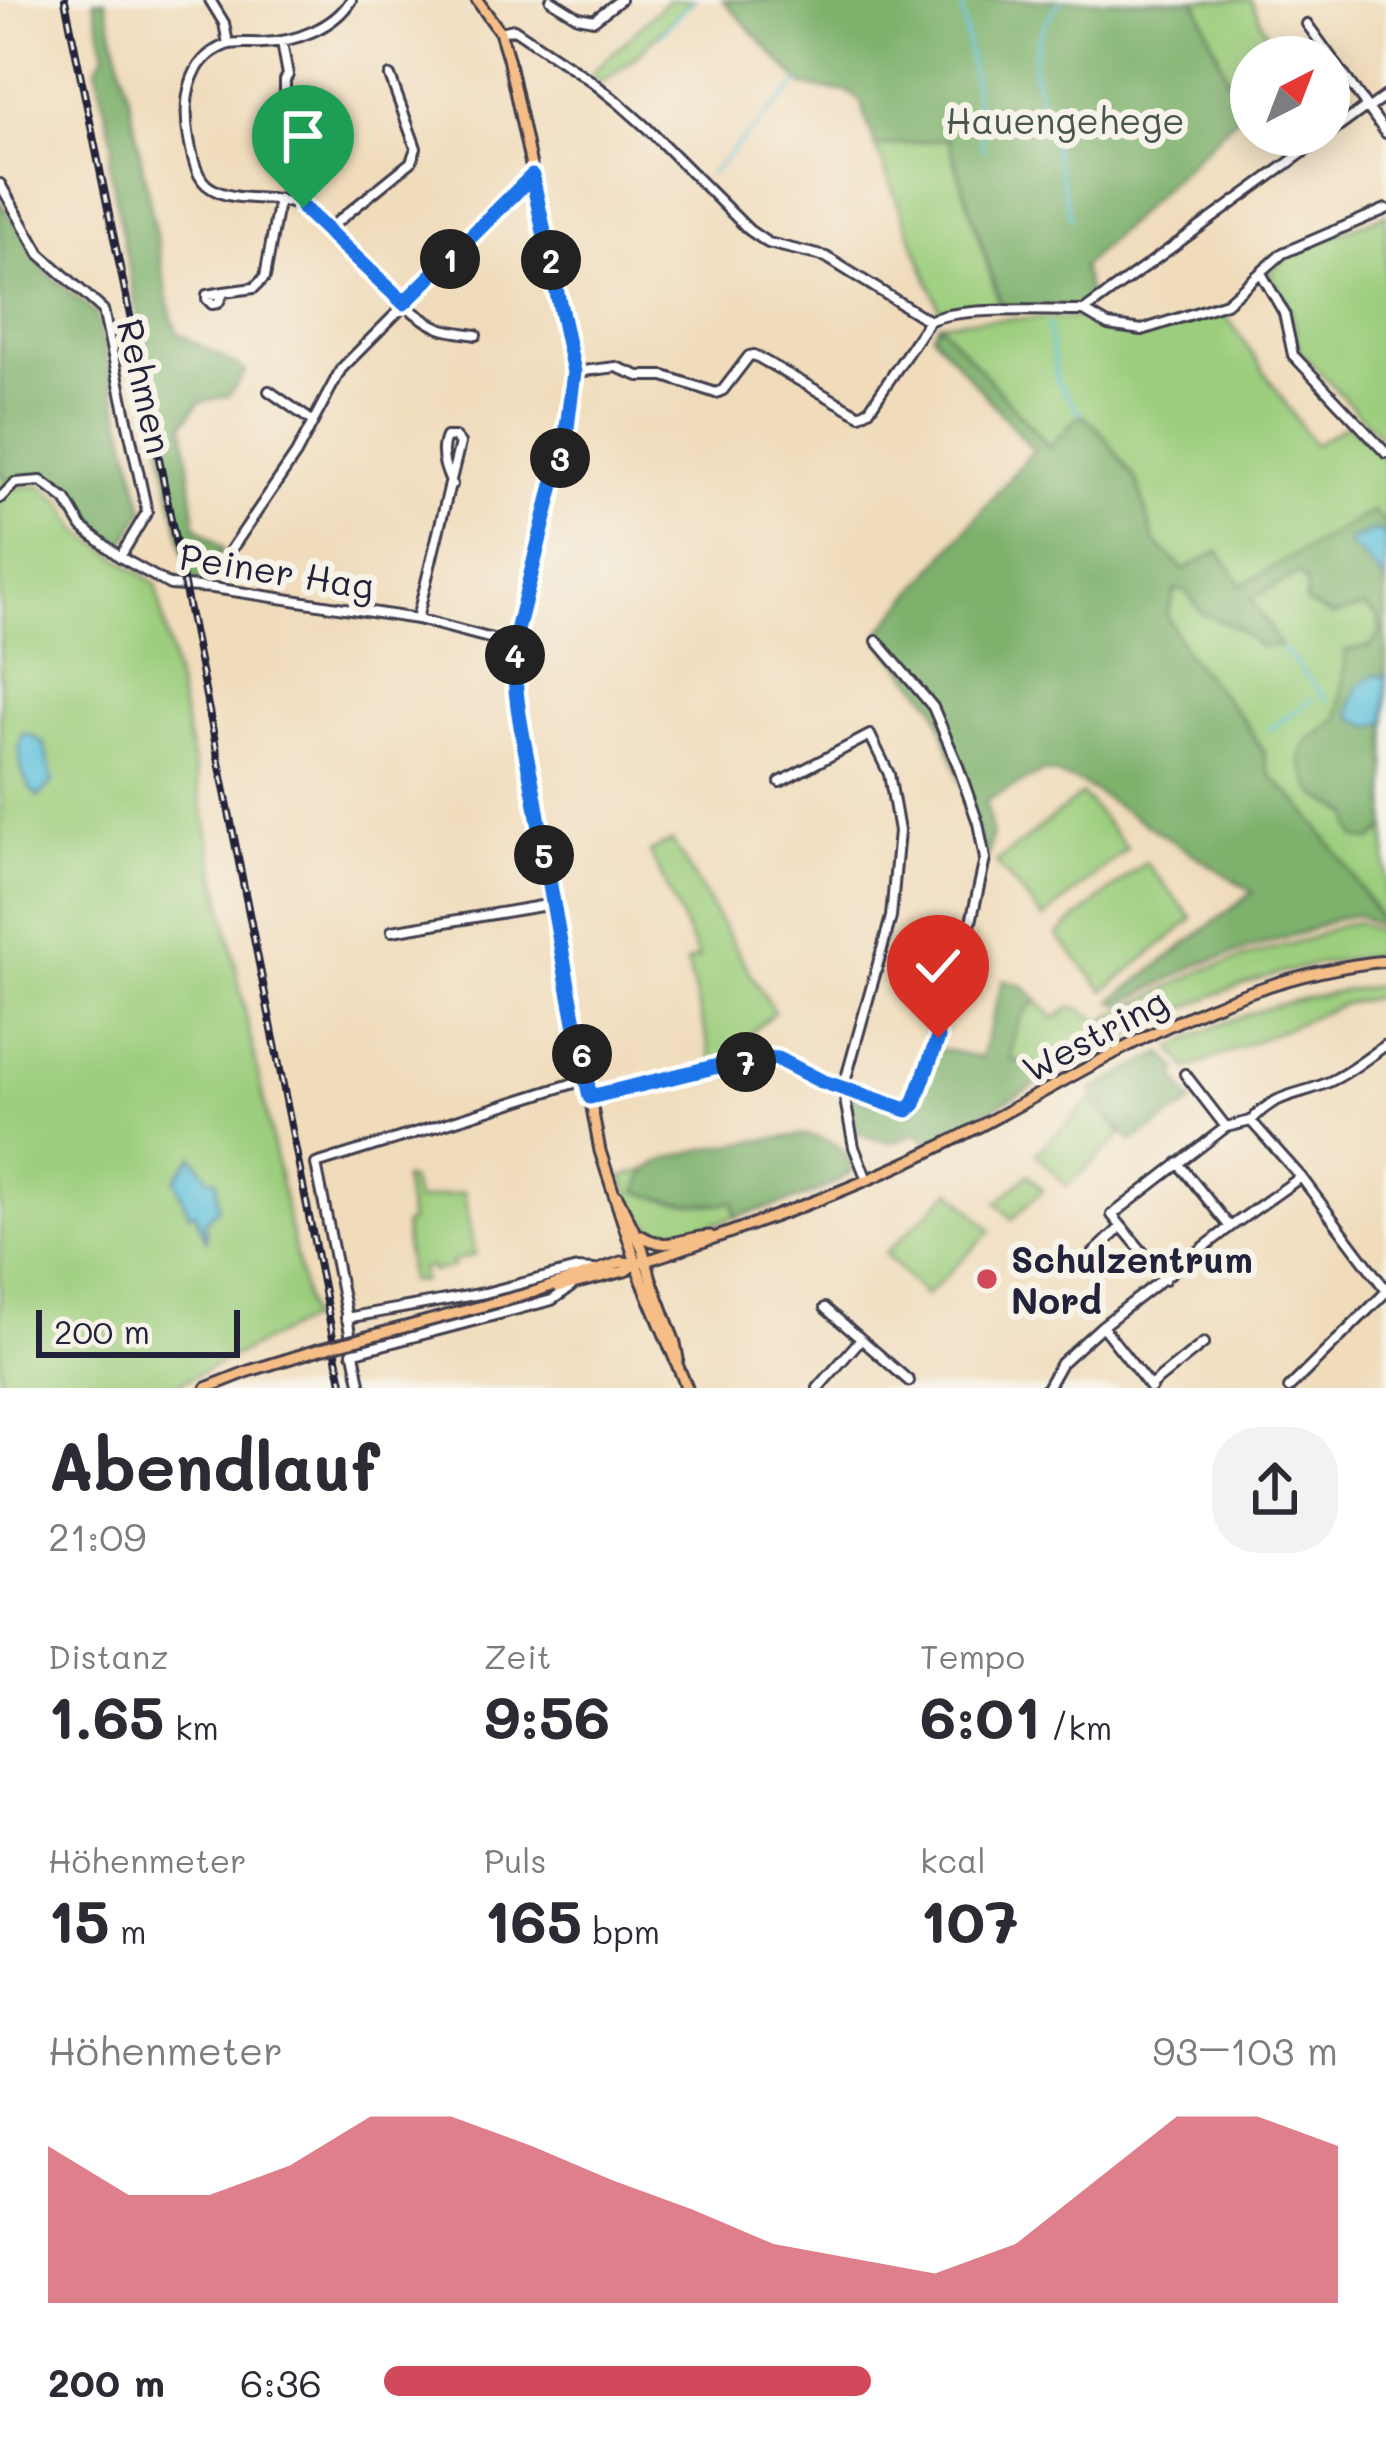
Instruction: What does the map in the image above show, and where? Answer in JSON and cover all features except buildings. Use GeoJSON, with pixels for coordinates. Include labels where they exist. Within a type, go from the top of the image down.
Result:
{"type":"FeatureCollection","features":[{"type":"Feature","properties":{"kind":"main road"},"geometry":{"type":"LineString","coordinates":[[477,0],[500,32],[574,372],[567,428],[515,645],[519,709],[606,1174],[687,1388]]}},
{"type":"Feature","properties":{"kind":"main road","name":"Westring"},"geometry":{"type":"LineString","coordinates":[[206,1388],[317,1350],[536,1298],[625,1271],[867,1180],[1204,1008],[1291,978],[1386,962]]}},
{"type":"Feature","properties":{"kind":"main road"},"geometry":{"type":"LineString","coordinates":[[606,1174],[635,1231],[641,1262]]}},
{"type":"Feature","properties":{"kind":"main road"},"geometry":{"type":"LineString","coordinates":[[635,1231],[666,1245],[721,1236]]}},
{"type":"Feature","properties":{"kind":"main road","name":"Westring"},"geometry":{"type":"LineString","coordinates":[[536,1298],[621,1262],[641,1262]]}},
{"type":"Feature","properties":{"kind":"street"},"geometry":{"type":"LineString","coordinates":[[210,0],[224,23],[228,44]]}},
{"type":"Feature","properties":{"kind":"street"},"geometry":{"type":"LineString","coordinates":[[551,0],[578,17],[594,20],[620,0]]}},
{"type":"Feature","properties":{"kind":"street"},"geometry":{"type":"LineString","coordinates":[[350,2],[306,34],[282,42],[228,44],[206,59],[190,79],[186,100],[191,153],[202,181],[210,188],[244,198],[279,199],[303,208],[404,303],[439,328],[476,335]]}},
{"type":"Feature","properties":{"kind":"street"},"geometry":{"type":"LineString","coordinates":[[1307,24],[1386,133]]}},
{"type":"Feature","properties":{"kind":"street"},"geometry":{"type":"LineString","coordinates":[[500,32],[514,29],[590,80],[767,243],[826,257],[929,322]]}},
{"type":"Feature","properties":{"kind":"street"},"geometry":{"type":"LineString","coordinates":[[282,42],[288,75],[285,137]]}},
{"type":"Feature","properties":{"kind":"street"},"geometry":{"type":"LineString","coordinates":[[327,230],[411,162],[416,148],[390,76]]}},
{"type":"Feature","properties":{"kind":"street"},"geometry":{"type":"LineString","coordinates":[[1350,118],[1386,96]]}},
{"type":"Feature","properties":{"kind":"street"},"geometry":{"type":"LineString","coordinates":[[1084,311],[1298,156]]}},
{"type":"Feature","properties":{"kind":"street"},"geometry":{"type":"LineString","coordinates":[[218,569],[296,454],[341,369],[532,176]]}},
{"type":"Feature","properties":{"kind":"street","name":"Rehmen"},"geometry":{"type":"LineString","coordinates":[[0,184],[40,254],[103,310],[147,512],[120,557]]}},
{"type":"Feature","properties":{"kind":"street"},"geometry":{"type":"LineString","coordinates":[[224,292],[254,288],[265,278],[279,199]]}},
{"type":"Feature","properties":{"kind":"street"},"geometry":{"type":"LineString","coordinates":[[574,372],[616,367],[716,393],[754,355],[860,415],[869,410],[934,317],[1084,311],[1108,325],[1142,330],[1226,304],[1283,253],[1386,209]]}},
{"type":"Feature","properties":{"kind":"street"},"geometry":{"type":"LineString","coordinates":[[1261,273],[1284,313],[1293,356],[1386,453]]}},
{"type":"Feature","properties":{"kind":"street"},"geometry":{"type":"LineString","coordinates":[[269,391],[312,421]]}},
{"type":"Feature","properties":{"kind":"street"},"geometry":{"type":"LineString","coordinates":[[417,619],[452,484],[460,443],[446,437],[444,469],[452,484]]}},
{"type":"Feature","properties":{"kind":"street","name":"Peiner Hag"},"geometry":{"type":"LineString","coordinates":[[0,498],[15,483],[41,482],[66,500],[82,527],[120,557],[170,585],[417,619],[515,645]]}},
{"type":"Feature","properties":{"kind":"street"},"geometry":{"type":"LineString","coordinates":[[590,1097],[765,1058],[907,1110],[914,1104],[964,949],[985,859],[978,824],[933,707],[877,641]]}},
{"type":"Feature","properties":{"kind":"street"},"geometry":{"type":"LineString","coordinates":[[780,782],[870,735],[890,774],[899,831],[891,917],[843,1089],[854,1147],[867,1180]]}},
{"type":"Feature","properties":{"kind":"street"},"geometry":{"type":"LineString","coordinates":[[392,931],[553,904]]}},
{"type":"Feature","properties":{"kind":"street"},"geometry":{"type":"LineString","coordinates":[[1165,1279],[1112,1215],[1226,1127],[1251,1121],[1281,1097],[1334,1080],[1386,1045]]}},
{"type":"Feature","properties":{"kind":"street"},"geometry":{"type":"LineString","coordinates":[[1185,1074],[1226,1127]]}},
{"type":"Feature","properties":{"kind":"street"},"geometry":{"type":"LineString","coordinates":[[361,1388],[316,1164],[586,1079]]}},
{"type":"Feature","properties":{"kind":"street"},"geometry":{"type":"LineString","coordinates":[[1251,1121],[1386,1291],[1289,1388]]}},
{"type":"Feature","properties":{"kind":"street"},"geometry":{"type":"LineString","coordinates":[[1178,1163],[1230,1227]]}},
{"type":"Feature","properties":{"kind":"street"},"geometry":{"type":"LineString","coordinates":[[1047,1388],[1061,1363],[1102,1326],[1300,1177]]}},
{"type":"Feature","properties":{"kind":"street"},"geometry":{"type":"LineString","coordinates":[[1078,1268],[1121,1227]]}},
{"type":"Feature","properties":{"kind":"street"},"geometry":{"type":"LineString","coordinates":[[346,1318],[464,1298],[577,1269],[595,1271]]}},
{"type":"Feature","properties":{"kind":"street"},"geometry":{"type":"LineString","coordinates":[[352,1353],[536,1298]]}},
{"type":"Feature","properties":{"kind":"street"},"geometry":{"type":"LineString","coordinates":[[826,1308],[909,1381]]}},
{"type":"Feature","properties":{"kind":"street"},"geometry":{"type":"LineString","coordinates":[[1102,1326],[1150,1387],[1204,1343]]}},
{"type":"Feature","properties":{"kind":"street"},"geometry":{"type":"LineString","coordinates":[[818,1388],[862,1339]]}},
{"type":"Feature","properties":{"kind":"green space"},"geometry":{"type":"Polygon","coordinates":[[[94,0],[105,0],[130,101],[172,319],[178,333],[246,371],[228,396],[199,402],[184,423],[196,526],[223,549],[203,583],[190,578],[173,504],[109,163],[113,143],[96,68],[105,54],[94,0]]]}},
{"type":"Feature","properties":{"kind":"green space"},"geometry":{"type":"Polygon","coordinates":[[[668,0],[694,0],[601,83],[592,73],[668,0]]]}},
{"type":"Feature","properties":{"kind":"green space","name":"Hauengehege"},"geometry":{"type":"Polygon","coordinates":[[[723,0],[1196,0],[1230,85],[1230,124],[1082,267],[1091,302],[1083,307],[1002,307],[948,139],[876,147],[860,101],[849,92],[803,86],[723,0]]]}},
{"type":"Feature","properties":{"kind":"green space"},"geometry":{"type":"Polygon","coordinates":[[[1196,0],[1251,0],[1268,36],[1230,36],[1229,80],[1196,0]]]}},
{"type":"Feature","properties":{"kind":"green space"},"geometry":{"type":"Polygon","coordinates":[[[948,139],[1000,306],[940,310],[876,147],[948,139]]]}},
{"type":"Feature","properties":{"kind":"green space"},"geometry":{"type":"Polygon","coordinates":[[[0,201],[48,273],[96,314],[144,510],[121,549],[88,524],[70,496],[43,478],[9,480],[0,473],[0,201]]]}},
{"type":"Feature","properties":{"kind":"green space"},"geometry":{"type":"Polygon","coordinates":[[[1386,214],[1386,442],[1300,352],[1291,310],[1269,274],[1288,255],[1386,214]]]}},
{"type":"Feature","properties":{"kind":"green space"},"geometry":{"type":"Polygon","coordinates":[[[1223,311],[1314,445],[1348,424],[1386,462],[1386,524],[1371,512],[1241,586],[1184,570],[1154,541],[1137,481],[1049,448],[939,323],[1082,318],[1105,331],[1143,337],[1223,311]]]}},
{"type":"Feature","properties":{"kind":"green space"},"geometry":{"type":"Polygon","coordinates":[[[939,323],[1049,447],[1081,414],[1099,429],[1137,481],[1154,541],[1184,570],[1219,551],[1242,585],[1372,511],[1386,524],[1386,537],[1373,532],[1350,539],[1350,547],[1386,582],[1386,676],[1374,675],[1372,727],[1386,722],[1386,828],[1371,841],[1356,838],[1351,815],[1317,794],[1300,758],[1306,743],[1338,719],[1346,650],[1370,646],[1381,633],[1377,616],[1365,607],[1332,616],[1306,603],[1307,584],[1299,574],[1251,599],[1280,646],[1260,647],[1238,629],[1202,613],[1186,591],[1175,589],[1167,615],[1186,653],[1244,721],[1263,751],[1270,775],[1301,805],[1343,861],[1386,930],[1357,915],[1339,918],[1198,965],[1120,1005],[1112,1001],[1253,892],[1081,783],[1045,771],[986,801],[992,836],[987,859],[935,706],[879,639],[880,632],[1033,450],[932,334],[939,323]]]}},
{"type":"Feature","properties":{"kind":"green space"},"geometry":{"type":"Polygon","coordinates":[[[0,473],[18,487],[41,486],[63,503],[78,530],[156,584],[309,1319],[170,1388],[0,1388],[0,473]]]}},
{"type":"Feature","properties":{"kind":"green space"},"geometry":{"type":"Polygon","coordinates":[[[1300,573],[1307,584],[1307,603],[1332,616],[1365,607],[1377,616],[1382,633],[1370,646],[1346,651],[1338,719],[1306,742],[1320,797],[1349,815],[1371,841],[1386,828],[1386,927],[1301,805],[1270,775],[1263,751],[1244,721],[1185,653],[1167,615],[1175,589],[1186,591],[1202,613],[1238,629],[1260,647],[1271,629],[1251,599],[1300,573]]]}},
{"type":"Feature","properties":{"kind":"green space"},"geometry":{"type":"Polygon","coordinates":[[[1082,794],[1127,848],[1044,919],[996,863],[1082,794]]]}},
{"type":"Feature","properties":{"kind":"green space"},"geometry":{"type":"Polygon","coordinates":[[[672,841],[774,1012],[714,1067],[687,962],[699,958],[650,852],[672,841]]]}},
{"type":"Feature","properties":{"kind":"green space"},"geometry":{"type":"Polygon","coordinates":[[[1145,862],[1193,919],[1104,991],[1057,935],[1145,862]]]}},
{"type":"Feature","properties":{"kind":"green space"},"geometry":{"type":"Polygon","coordinates":[[[1357,922],[1381,933],[1380,954],[1301,968],[1225,991],[1056,1074],[1044,1066],[1011,1061],[1016,1027],[1036,1001],[1055,1018],[1073,1006],[1102,1021],[1204,970],[1357,922]]]}},
{"type":"Feature","properties":{"kind":"green space"},"geometry":{"type":"Polygon","coordinates":[[[1003,980],[1024,986],[1038,1000],[1017,1026],[1011,1060],[1045,1066],[1056,1074],[928,1143],[916,1131],[894,1141],[854,1132],[848,1095],[913,1113],[940,1049],[981,1058],[1003,980]]]}},
{"type":"Feature","properties":{"kind":"green space"},"geometry":{"type":"Polygon","coordinates":[[[1386,985],[1386,996],[1346,1003],[1188,1069],[1172,1048],[1276,1006],[1386,985]]]}},
{"type":"Feature","properties":{"kind":"green space"},"geometry":{"type":"Polygon","coordinates":[[[1163,1053],[1179,1071],[1175,1077],[1192,1103],[1132,1142],[1092,1090],[1163,1053]]]}},
{"type":"Feature","properties":{"kind":"green space"},"geometry":{"type":"Polygon","coordinates":[[[1091,1101],[1123,1135],[1067,1186],[1036,1153],[1091,1101]]]}},
{"type":"Feature","properties":{"kind":"green space"},"geometry":{"type":"Polygon","coordinates":[[[804,1135],[835,1144],[852,1171],[811,1194],[735,1217],[734,1202],[685,1203],[637,1191],[649,1169],[665,1160],[725,1145],[804,1135]]]}},
{"type":"Feature","properties":{"kind":"green space"},"geometry":{"type":"Polygon","coordinates":[[[647,1170],[637,1192],[735,1202],[735,1217],[673,1238],[662,1233],[640,1214],[622,1177],[647,1170]]]}},
{"type":"Feature","properties":{"kind":"green space"},"geometry":{"type":"Polygon","coordinates":[[[1029,1174],[1043,1190],[1012,1219],[997,1203],[1029,1174]]]}},
{"type":"Feature","properties":{"kind":"green space"},"geometry":{"type":"Polygon","coordinates":[[[403,1179],[410,1180],[416,1201],[464,1192],[475,1255],[452,1262],[453,1267],[432,1272],[431,1267],[421,1269],[423,1281],[409,1281],[404,1225],[410,1222],[403,1179]]]}},
{"type":"Feature","properties":{"kind":"green space"},"geometry":{"type":"Polygon","coordinates":[[[952,1190],[991,1231],[925,1296],[885,1254],[952,1190]]]}},
{"type":"Feature","properties":{"kind":"water"},"geometry":{"type":"Polygon","coordinates":[[[1371,531],[1386,537],[1385,582],[1350,547],[1350,539],[1371,531]]]}},
{"type":"Feature","properties":{"kind":"water"},"geometry":{"type":"Polygon","coordinates":[[[1374,675],[1386,676],[1386,722],[1372,727],[1350,713],[1356,691],[1374,675]]]}},
{"type":"Feature","properties":{"kind":"water"},"geometry":{"type":"Polygon","coordinates":[[[23,734],[44,744],[53,782],[39,797],[22,768],[23,734]]]}},
{"type":"Feature","properties":{"kind":"water"},"geometry":{"type":"Polygon","coordinates":[[[193,1156],[208,1177],[217,1180],[218,1208],[205,1221],[207,1242],[175,1179],[193,1156]]]}},
{"type":"Feature","properties":{"kind":"waterway"},"geometry":{"type":"LineString","coordinates":[[659,36],[693,0]]}},
{"type":"Feature","properties":{"kind":"waterway"},"geometry":{"type":"LineString","coordinates":[[1062,0],[1041,32],[1033,70],[1071,218]]}},
{"type":"Feature","properties":{"kind":"waterway"},"geometry":{"type":"LineString","coordinates":[[962,6],[983,150]]}},
{"type":"Feature","properties":{"kind":"waterway"},"geometry":{"type":"LineString","coordinates":[[710,174],[799,82]]}},
{"type":"Feature","properties":{"kind":"waterway"},"geometry":{"type":"LineString","coordinates":[[1048,325],[1057,382],[1081,414]]}},
{"type":"Feature","properties":{"kind":"waterway"},"geometry":{"type":"LineString","coordinates":[[1282,648],[1328,701]]}},
{"type":"Feature","properties":{"kind":"waterway"},"geometry":{"type":"LineString","coordinates":[[1269,730],[1313,699]]}},
{"type":"Feature","properties":{"kind":"railway"},"geometry":{"type":"LineString","coordinates":[[65,0],[343,1388]]}},
{"type":"Feature","properties":{"kind":"place","name":"Schulzentrum Nord"},"geometry":{"type":"Point","coordinates":[987,1279]}},
{"type":"Feature","properties":{"kind":"route"},"geometry":{"type":"LineString","coordinates":[[303,208],[404,303],[532,176],[574,372],[567,428],[516,635],[514,668],[590,1097],[765,1058],[907,1110],[914,1104],[938,1038]]}}]}
